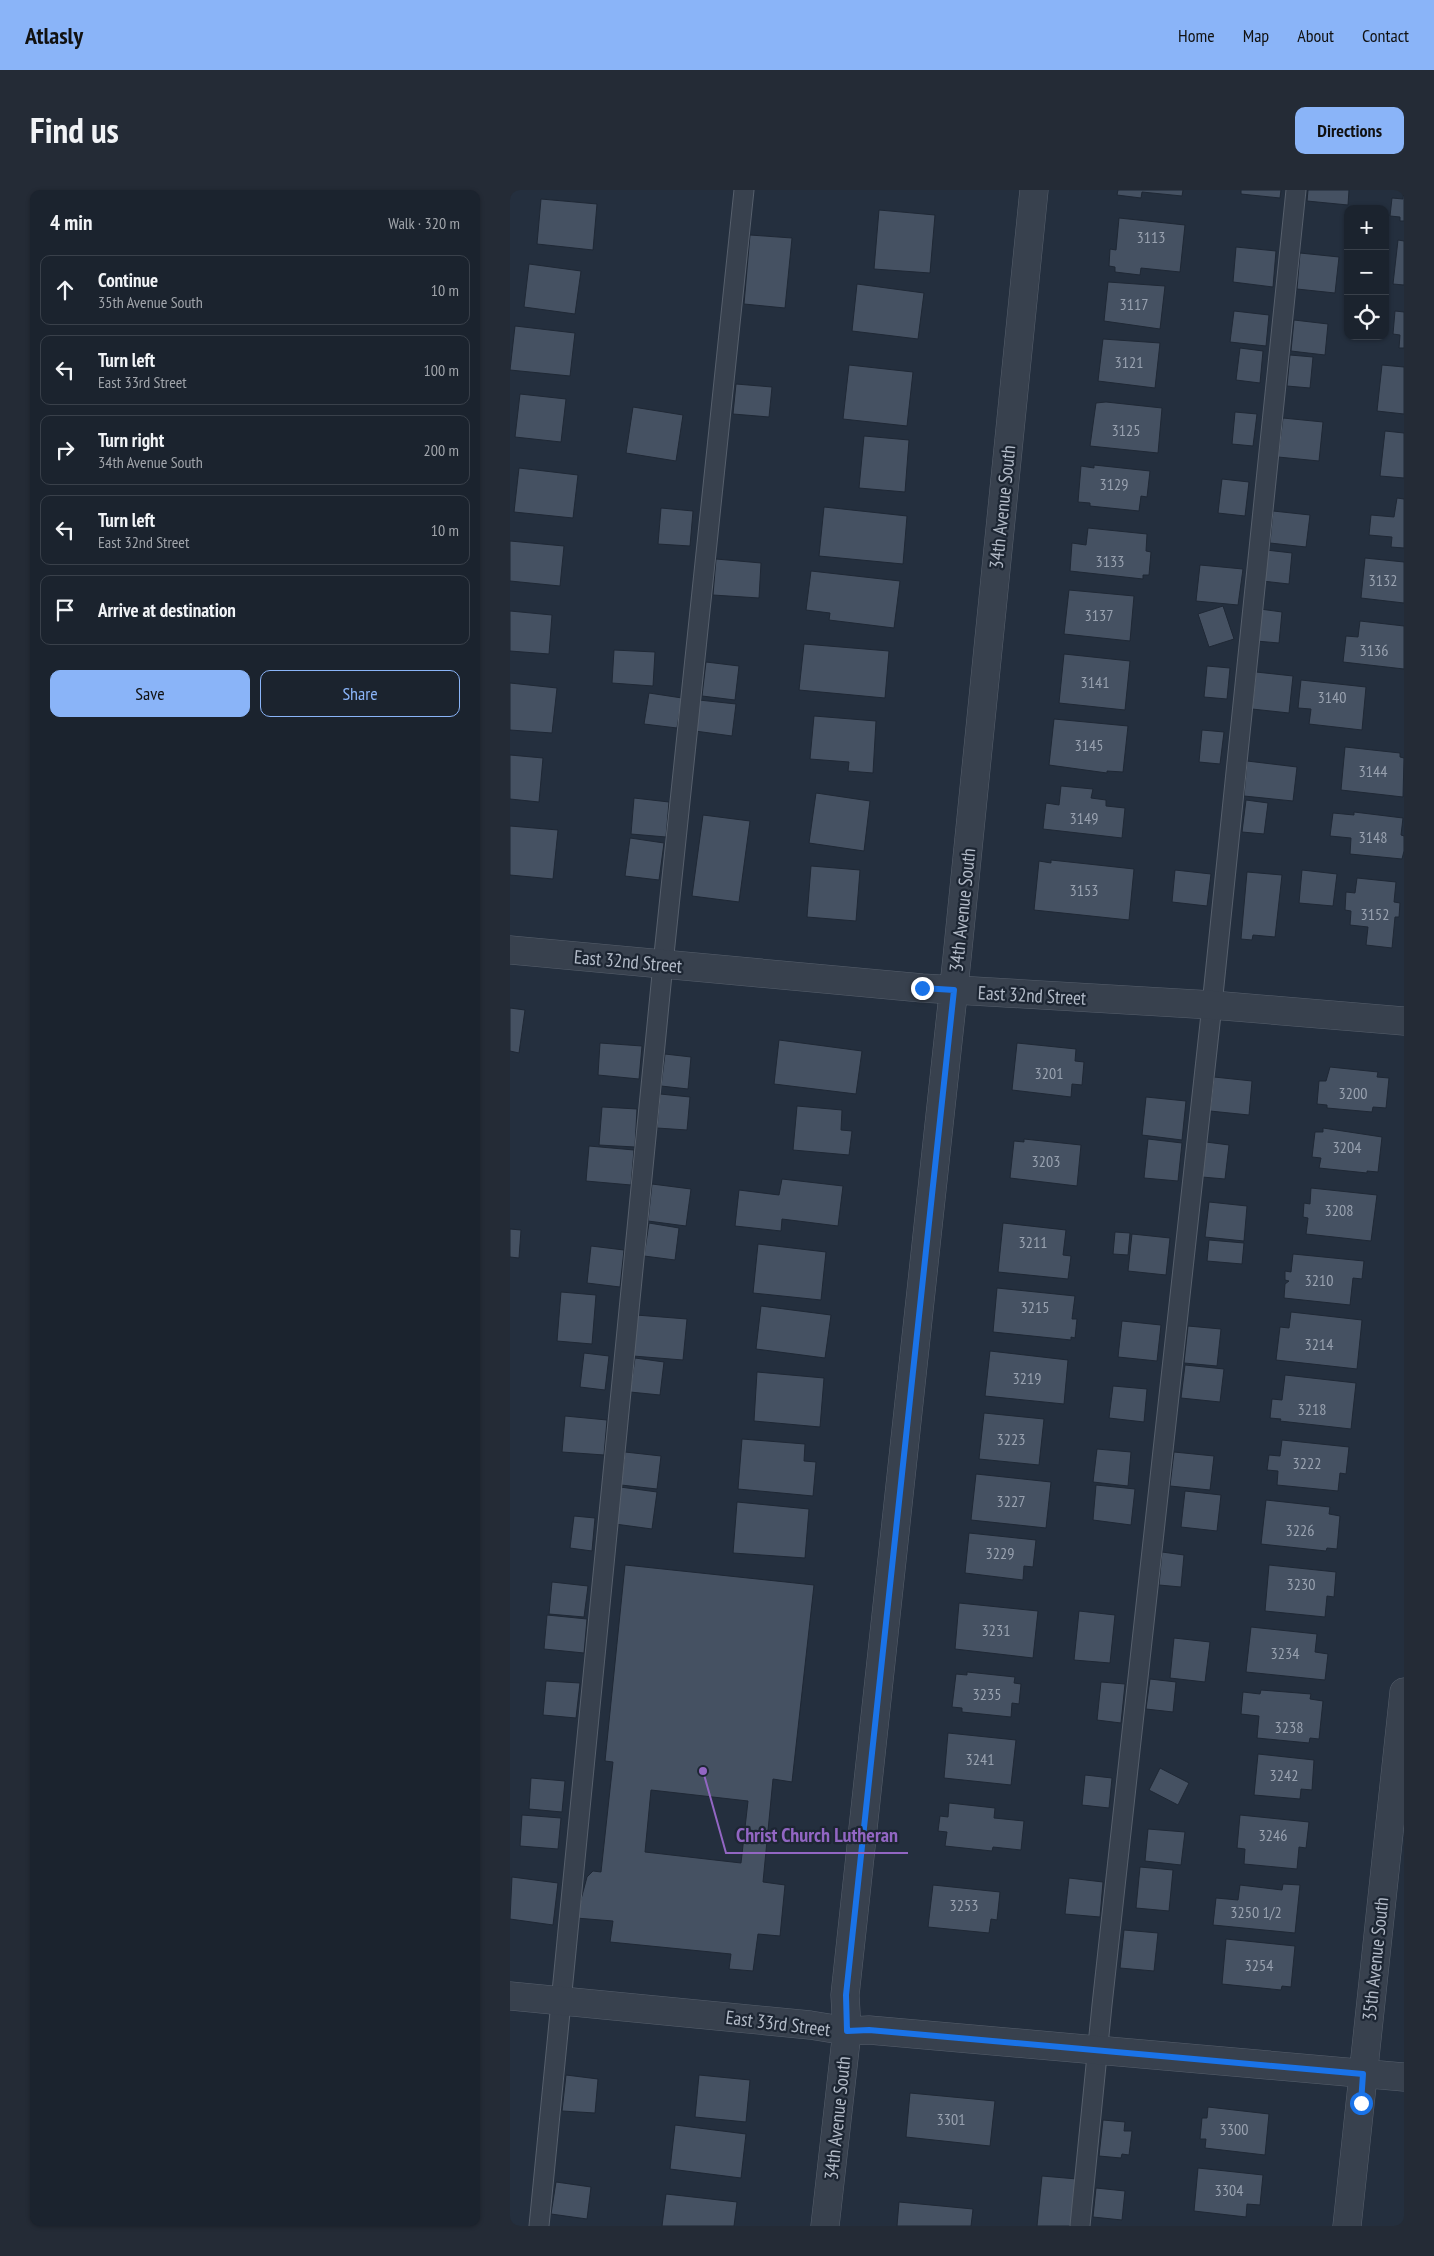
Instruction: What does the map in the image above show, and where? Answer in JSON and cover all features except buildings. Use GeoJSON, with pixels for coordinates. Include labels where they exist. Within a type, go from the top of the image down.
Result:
{"type":"FeatureCollection","features":[{"type":"Feature","properties":{"kind":"street","name":"34th Avenue South"},"geometry":{"type":"LineString","coordinates":[[825,2226],[847,2031],[846,1985],[954,990],[1034,190]]}},
{"type":"Feature","properties":{"kind":"street","name":"East 32nd Street"},"geometry":{"type":"LineString","coordinates":[[510,950],[954,990],[1212,1006],[1404,1021]]}},
{"type":"Feature","properties":{"kind":"street","name":"35th Avenue South"},"geometry":{"type":"LineString","coordinates":[[1347,2226],[1404,1692]]}},
{"type":"Feature","properties":{"kind":"street","name":"East 33rd Street"},"geometry":{"type":"LineString","coordinates":[[510,1996],[810,2025],[847,2031],[869,2030],[1404,2077]]}},
{"type":"Feature","properties":{"kind":"lane"},"geometry":{"type":"LineString","coordinates":[[539,2226],[663,964],[744,190]]}},
{"type":"Feature","properties":{"kind":"lane"},"geometry":{"type":"LineString","coordinates":[[1080,2226],[1097,2051],[1212,1006],[1296,190]]}},
{"type":"Feature","properties":{"kind":"place","name":"Christ Church Lutheran"},"geometry":{"type":"Point","coordinates":[703,1771]}},
{"type":"Feature","properties":{"kind":"route"},"geometry":{"type":"LineString","coordinates":[[922,988],[954,990],[846,1995],[847,2031],[869,2030],[1363,2074],[1361,2103]]}}]}
